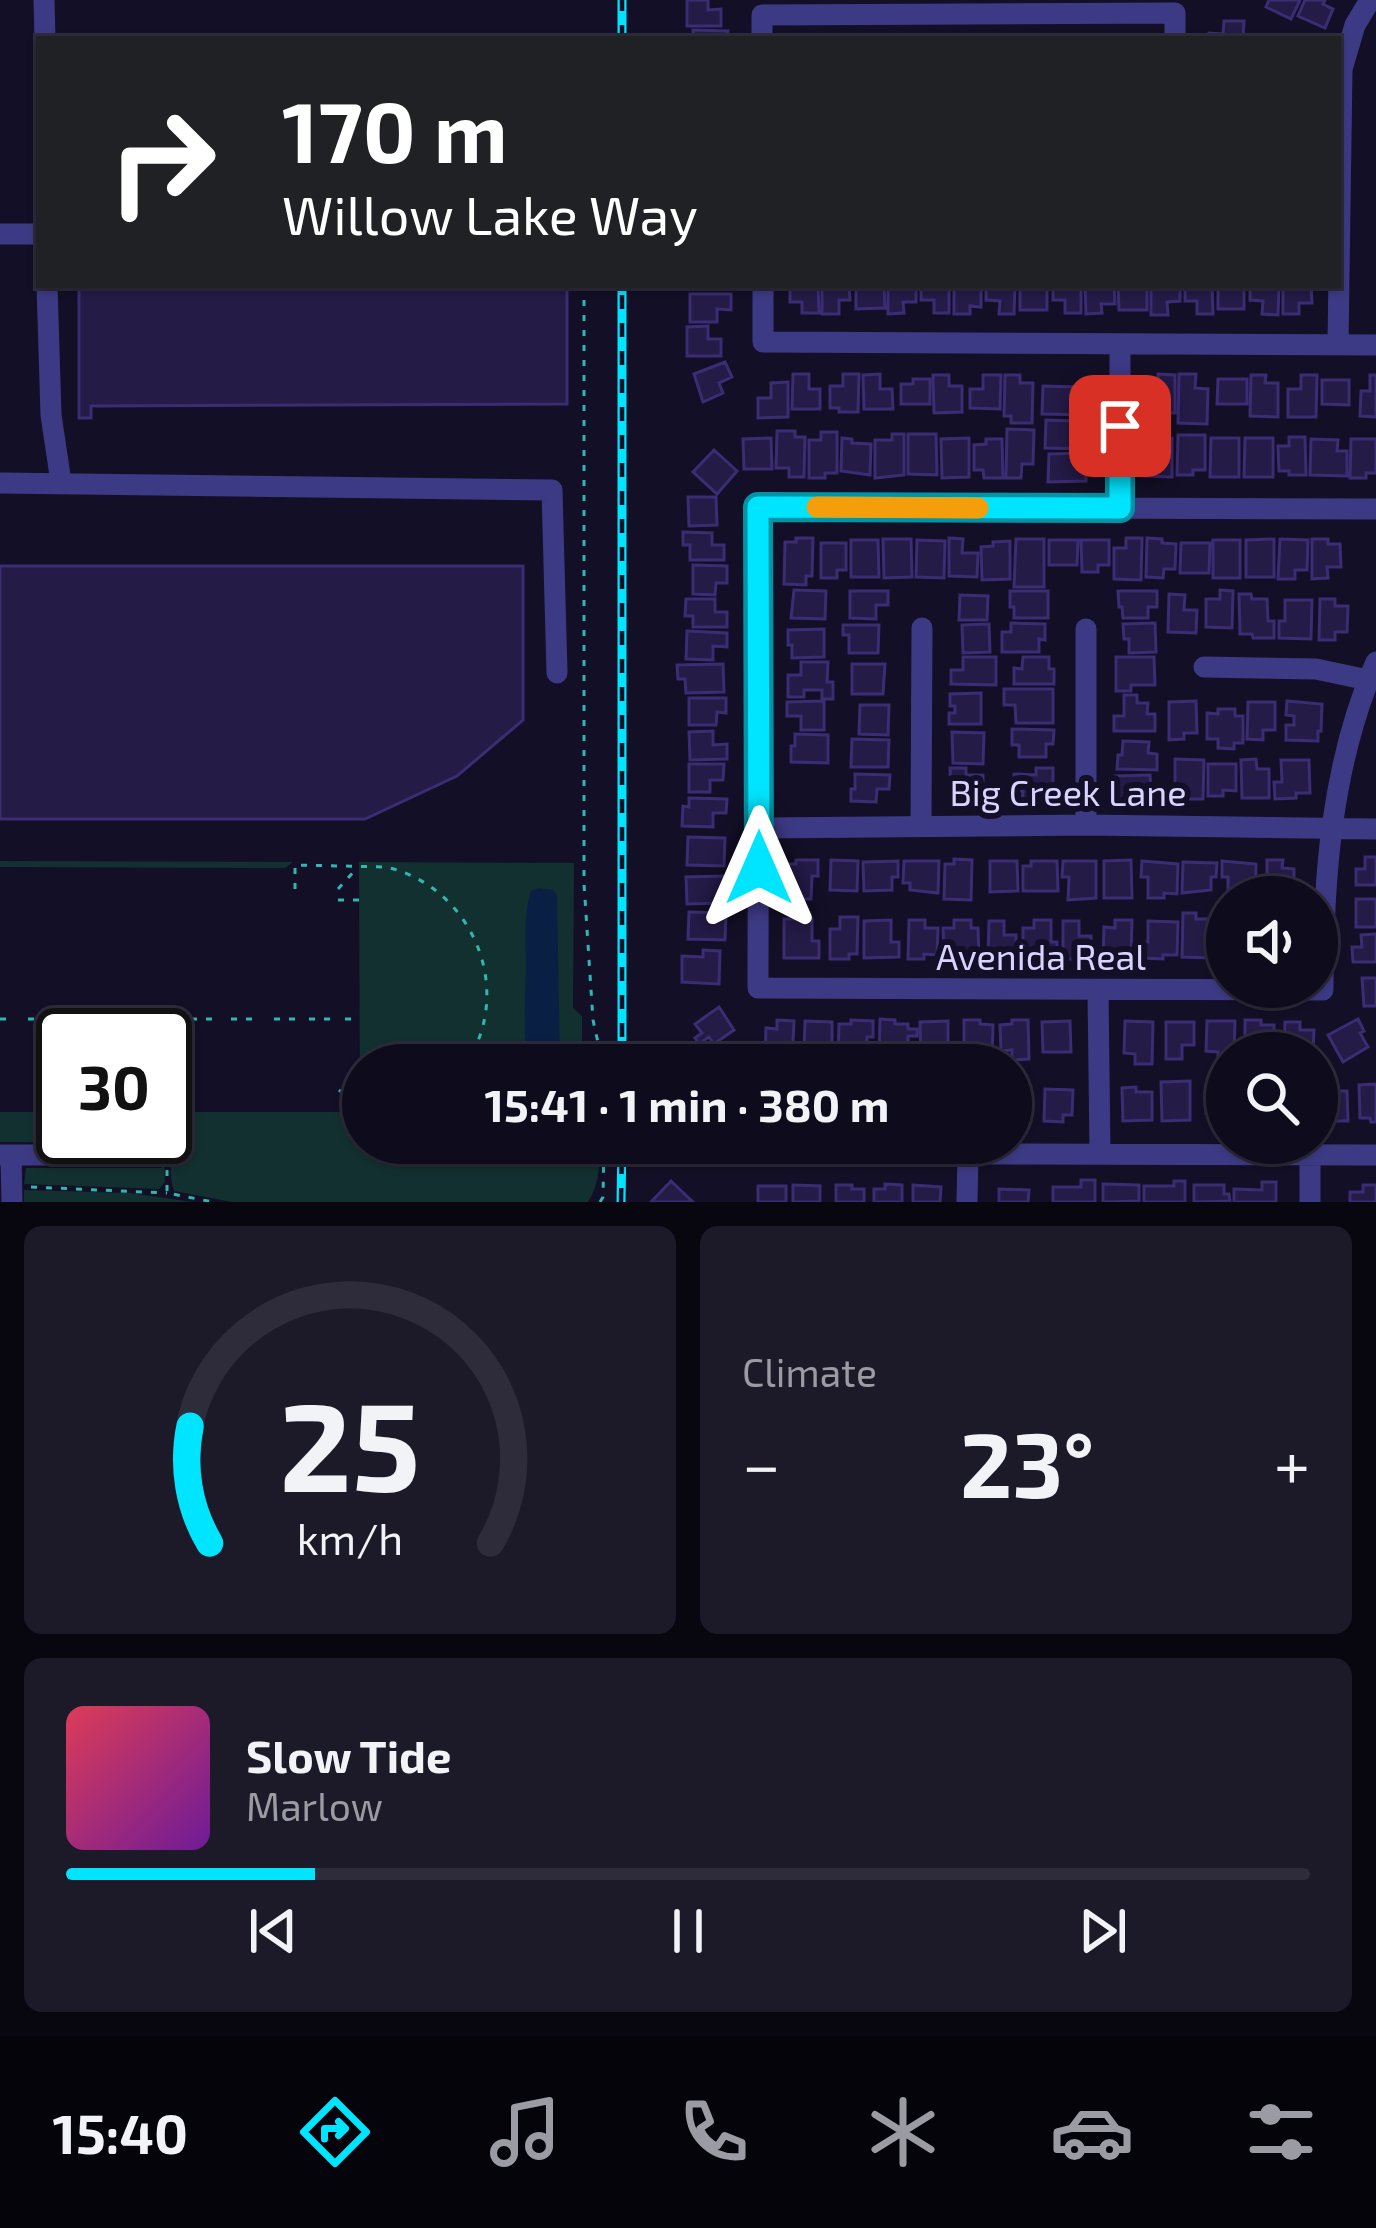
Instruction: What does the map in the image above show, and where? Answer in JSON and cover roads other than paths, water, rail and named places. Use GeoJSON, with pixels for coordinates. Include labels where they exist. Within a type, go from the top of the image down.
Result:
{"type":"FeatureCollection","features":[{"type":"Feature","properties":{"kind":"street"},"geometry":{"type":"LineString","coordinates":[[44,0],[45,36]]}},
{"type":"Feature","properties":{"kind":"street"},"geometry":{"type":"LineString","coordinates":[[1341,106],[1342,69],[1355,25],[1370,0]]}},
{"type":"Feature","properties":{"kind":"street"},"geometry":{"type":"LineString","coordinates":[[762,36],[762,14],[1175,13],[1175,36]]}},
{"type":"Feature","properties":{"kind":"street"},"geometry":{"type":"LineString","coordinates":[[0,235],[36,234]]}},
{"type":"Feature","properties":{"kind":"street"},"geometry":{"type":"LineString","coordinates":[[47,288],[51,416],[61,482]]}},
{"type":"Feature","properties":{"kind":"street"},"geometry":{"type":"LineString","coordinates":[[763,288],[763,342],[1376,345]]}},
{"type":"Feature","properties":{"kind":"street"},"geometry":{"type":"LineString","coordinates":[[1338,288],[1338,344]]}},
{"type":"Feature","properties":{"kind":"street"},"geometry":{"type":"LineString","coordinates":[[1120,345],[1120,508]]}},
{"type":"Feature","properties":{"kind":"street"},"geometry":{"type":"LineString","coordinates":[[0,483],[552,490],[557,673]]}},
{"type":"Feature","properties":{"kind":"street"},"geometry":{"type":"LineString","coordinates":[[760,828],[758,507],[1376,509]]}},
{"type":"Feature","properties":{"kind":"street"},"geometry":{"type":"LineString","coordinates":[[921,826],[922,628]]}},
{"type":"Feature","properties":{"kind":"street"},"geometry":{"type":"LineString","coordinates":[[1086,629],[1086,825]]}},
{"type":"Feature","properties":{"kind":"street"},"geometry":{"type":"LineString","coordinates":[[1204,667],[1372,671],[1348,744],[1331,829]]}},
{"type":"Feature","properties":{"kind":"street","name":"Big Creek Lane"},"geometry":{"type":"LineString","coordinates":[[760,828],[1086,825],[1376,830]]}},
{"type":"Feature","properties":{"kind":"street","name":"Avenida Real"},"geometry":{"type":"LineString","coordinates":[[760,828],[758,988],[1099,990],[1323,990],[1331,829]]}},
{"type":"Feature","properties":{"kind":"street"},"geometry":{"type":"LineString","coordinates":[[1099,990],[1100,1153]]}},
{"type":"Feature","properties":{"kind":"street"},"geometry":{"type":"LineString","coordinates":[[1032,1154],[1206,1154]]}},
{"type":"Feature","properties":{"kind":"street"},"geometry":{"type":"LineString","coordinates":[[1338,1154],[1376,1155]]}},
{"type":"Feature","properties":{"kind":"street"},"geometry":{"type":"LineString","coordinates":[[12,1195],[6,1155],[36,1156]]}},
{"type":"Feature","properties":{"kind":"street"},"geometry":{"type":"LineString","coordinates":[[968,1164],[968,1202]]}},
{"type":"Feature","properties":{"kind":"street"},"geometry":{"type":"LineString","coordinates":[[1310,1164],[1310,1202]]}},
{"type":"Feature","properties":{"kind":"water"},"geometry":{"type":"Polygon","coordinates":[[[553,890],[557,896],[560,1044],[526,1044],[526,920],[531,891],[553,890]]]}},
{"type":"Feature","properties":{"kind":"railway"},"geometry":{"type":"LineString","coordinates":[[622,0],[622,36]]}},
{"type":"Feature","properties":{"kind":"railway"},"geometry":{"type":"LineString","coordinates":[[622,288],[622,1044]]}},
{"type":"Feature","properties":{"kind":"railway"},"geometry":{"type":"LineString","coordinates":[[621,1202],[622,1164]]}}]}
